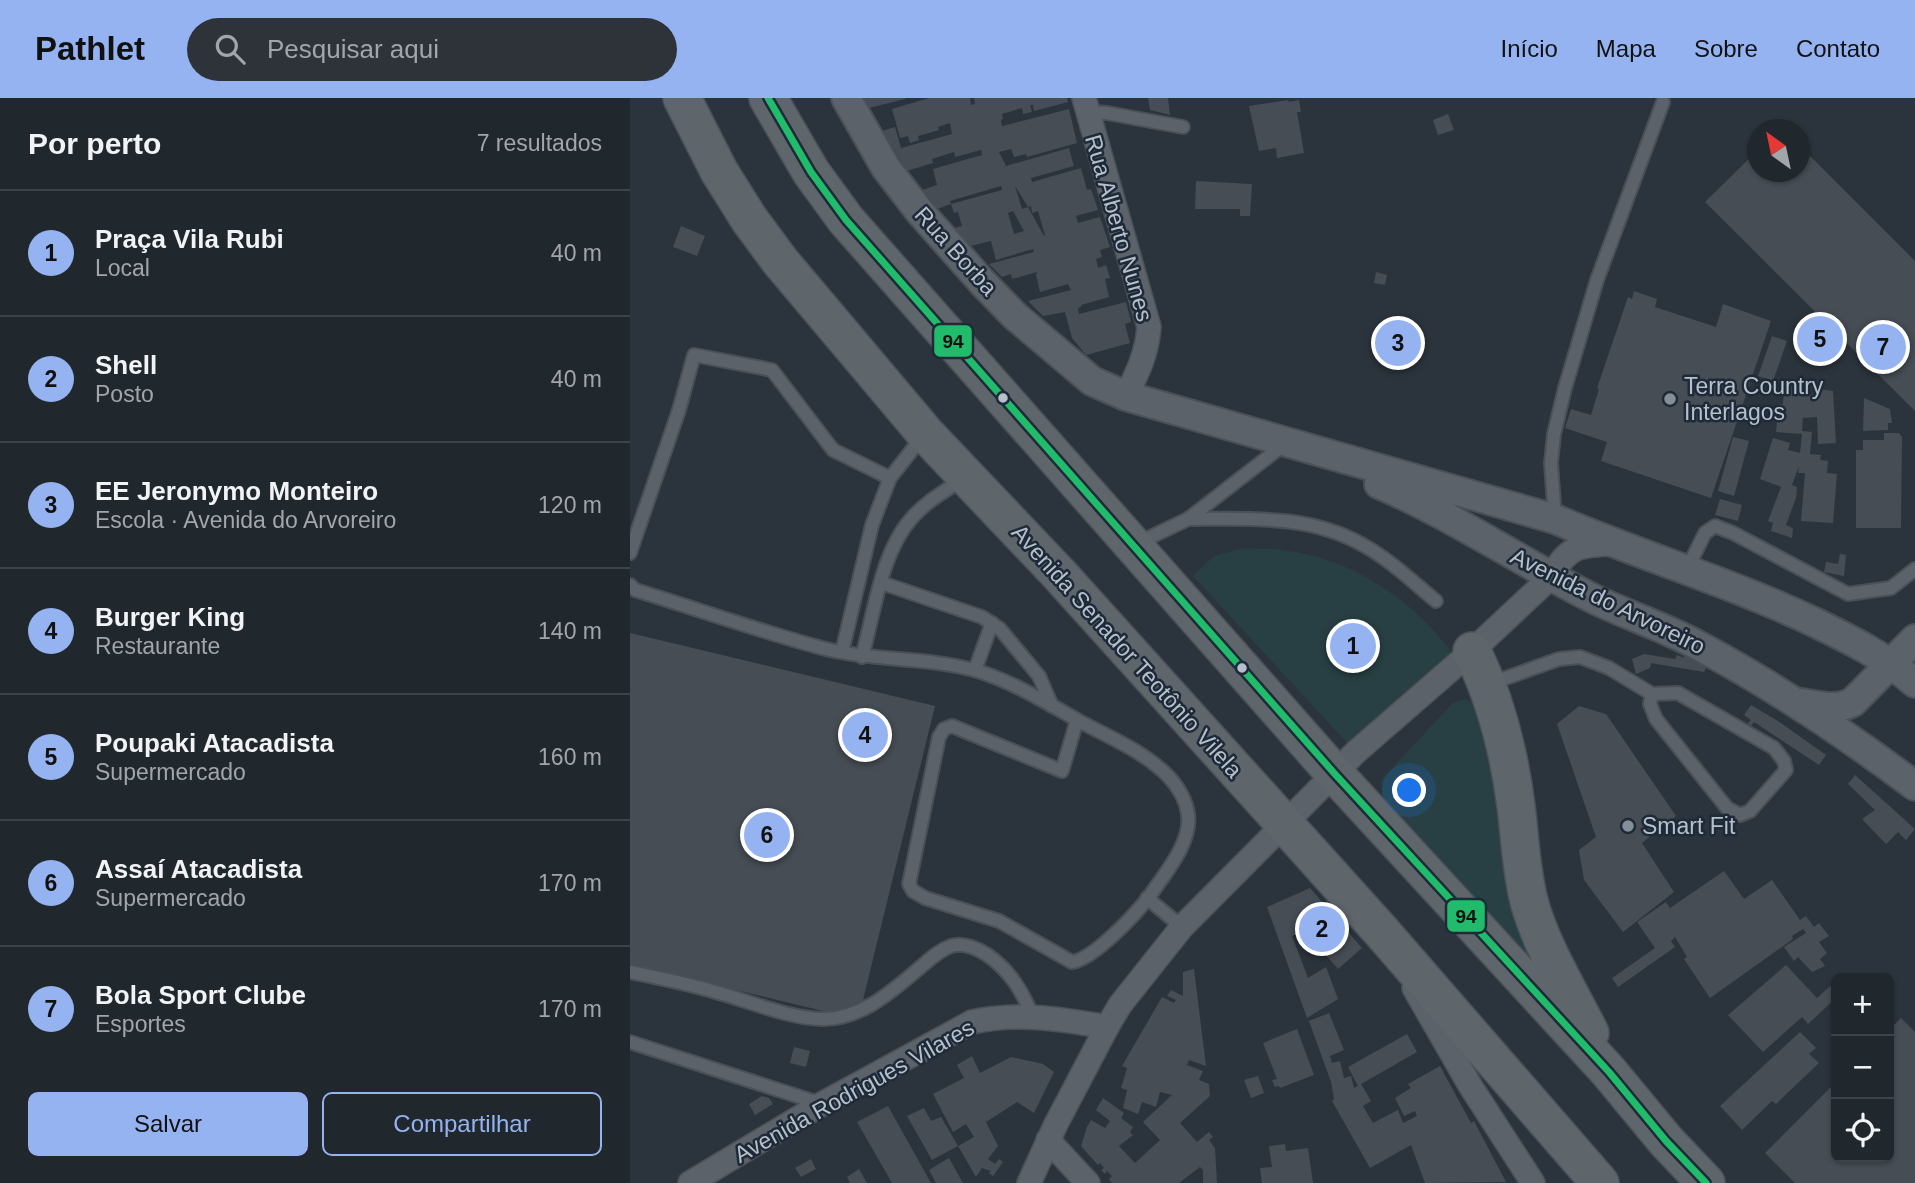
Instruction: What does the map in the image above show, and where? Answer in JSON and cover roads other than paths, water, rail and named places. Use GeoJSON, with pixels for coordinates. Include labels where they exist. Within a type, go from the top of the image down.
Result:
{"type":"FeatureCollection","features":[{"type":"Feature","properties":{"kind":"main road","name":"Avenida Senador Teotônio Vilela"},"geometry":{"type":"LineString","coordinates":[[682,98],[719,171],[780,261],[925,433],[1059,574],[1381,931],[1600,1183]]}},
{"type":"Feature","properties":{"kind":"main road"},"geometry":{"type":"LineString","coordinates":[[768,98],[811,172],[846,220],[1334,773],[1609,1072],[1693,1179]]}},
{"type":"Feature","properties":{"kind":"main road"},"geometry":{"type":"LineString","coordinates":[[1472,651],[1489,684],[1496,707],[1515,802],[1523,873],[1538,929],[1609,1072]]}},
{"type":"Feature","properties":{"kind":"street","name":"Rua Borba"},"geometry":{"type":"LineString","coordinates":[[846,98],[886,168],[920,212],[1015,316],[1092,381]]}},
{"type":"Feature","properties":{"kind":"street","name":"Rua Alberto Nunes"},"geometry":{"type":"LineString","coordinates":[[1086,105],[1149,327],[1147,348],[1126,396]]}},
{"type":"Feature","properties":{"kind":"street","name":"Avenida do Arvoreiro"},"geometry":{"type":"LineString","coordinates":[[1092,381],[1126,396],[1556,519],[1787,610],[1891,662],[1915,682]]}},
{"type":"Feature","properties":{"kind":"street","name":"Avenida do Arvoreiro"},"geometry":{"type":"LineString","coordinates":[[1286,443],[1424,504],[1595,599],[1699,646],[1796,703],[1870,752],[1915,786]]}},
{"type":"Feature","properties":{"kind":"street"},"geometry":{"type":"LineString","coordinates":[[1029,1183],[1048,1140],[1120,1005],[1182,927],[1334,773],[1472,651],[1553,575],[1559,562],[1568,554],[1583,545],[1615,544]]}},
{"type":"Feature","properties":{"kind":"street"},"geometry":{"type":"LineString","coordinates":[[1796,703],[1843,707],[1853,702],[1915,639]]}},
{"type":"Feature","properties":{"kind":"street"},"geometry":{"type":"LineString","coordinates":[[1381,931],[1471,1087],[1533,1183]]}},
{"type":"Feature","properties":{"kind":"street","name":"Avenida Rodrigues Vilares"},"geometry":{"type":"LineString","coordinates":[[690,1183],[822,1104],[972,1022],[990,1018],[1033,1017],[1107,1027]]}},
{"type":"Feature","properties":{"kind":"street"},"geometry":{"type":"LineString","coordinates":[[1048,1140],[1088,1183]]}},
{"type":"Feature","properties":{"kind":"lane"},"geometry":{"type":"LineString","coordinates":[[1556,519],[1551,463],[1554,434],[1565,388],[1597,280],[1663,102]]}},
{"type":"Feature","properties":{"kind":"lane"},"geometry":{"type":"LineString","coordinates":[[1086,105],[1107,113],[1183,127]]}},
{"type":"Feature","properties":{"kind":"lane"},"geometry":{"type":"LineString","coordinates":[[630,553],[679,410],[694,355],[772,370],[833,450],[890,478]]}},
{"type":"Feature","properties":{"kind":"lane"},"geometry":{"type":"LineString","coordinates":[[842,652],[872,525],[890,478],[925,433]]}},
{"type":"Feature","properties":{"kind":"lane"},"geometry":{"type":"LineString","coordinates":[[1134,546],[1188,519],[1286,443]]}},
{"type":"Feature","properties":{"kind":"lane"},"geometry":{"type":"LineString","coordinates":[[862,657],[891,552],[911,518],[967,476]]}},
{"type":"Feature","properties":{"kind":"lane"},"geometry":{"type":"LineString","coordinates":[[1188,519],[1300,522],[1343,535],[1365,545],[1436,601]]}},
{"type":"Feature","properties":{"kind":"lane"},"geometry":{"type":"LineString","coordinates":[[1687,569],[1705,533],[1715,526],[1848,594],[1891,588],[1915,569]]}},
{"type":"Feature","properties":{"kind":"lane"},"geometry":{"type":"LineString","coordinates":[[882,583],[982,617],[992,623],[1039,676],[1052,706]]}},
{"type":"Feature","properties":{"kind":"lane"},"geometry":{"type":"LineString","coordinates":[[630,585],[635,590],[862,657],[901,659],[975,670],[1052,706],[1123,744],[1154,764],[1182,793],[1188,814],[1188,829],[1179,850],[1147,898],[1097,951],[1080,961],[1072,962],[999,921],[925,898],[913,891],[909,884],[939,737],[944,729],[952,726],[1062,771],[1077,720]]}},
{"type":"Feature","properties":{"kind":"lane"},"geometry":{"type":"LineString","coordinates":[[975,670],[992,623]]}},
{"type":"Feature","properties":{"kind":"lane"},"geometry":{"type":"LineString","coordinates":[[1489,684],[1559,659],[1580,657],[1609,668],[1652,694],[1678,693],[1774,748],[1784,761],[1786,770],[1750,811],[1740,815],[1727,808],[1656,719],[1650,704],[1652,694]]}},
{"type":"Feature","properties":{"kind":"lane"},"geometry":{"type":"LineString","coordinates":[[1147,898],[1182,927]]}},
{"type":"Feature","properties":{"kind":"lane"},"geometry":{"type":"LineString","coordinates":[[630,972],[714,991],[786,1013],[823,1019],[843,1016],[872,1005],[937,952],[953,945],[964,945],[987,955],[1009,973],[1022,992],[1033,1017]]}},
{"type":"Feature","properties":{"kind":"lane"},"geometry":{"type":"LineString","coordinates":[[630,1042],[822,1104]]}},
{"type":"Feature","properties":{"kind":"place","name":"Poupaki Atacadista"},"geometry":{"type":"Point","coordinates":[1820,339]}},
{"type":"Feature","properties":{"kind":"place","name":"EE Jeronymo Monteiro"},"geometry":{"type":"Point","coordinates":[1398,343]}},
{"type":"Feature","properties":{"kind":"place","name":"Bola Sport Clube"},"geometry":{"type":"Point","coordinates":[1883,347]}},
{"type":"Feature","properties":{"kind":"place","name":"Terra Country Interlagos"},"geometry":{"type":"Point","coordinates":[1670,399]}},
{"type":"Feature","properties":{"kind":"place","name":"Praça Vila Rubi"},"geometry":{"type":"Point","coordinates":[1353,646]}},
{"type":"Feature","properties":{"kind":"place","name":"Burger King"},"geometry":{"type":"Point","coordinates":[865,735]}},
{"type":"Feature","properties":{"kind":"place","name":"Smart Fit"},"geometry":{"type":"Point","coordinates":[1628,826]}},
{"type":"Feature","properties":{"kind":"place","name":"Assaí Atacadista"},"geometry":{"type":"Point","coordinates":[767,835]}},
{"type":"Feature","properties":{"kind":"place","name":"Shell"},"geometry":{"type":"Point","coordinates":[1322,929]}}]}
